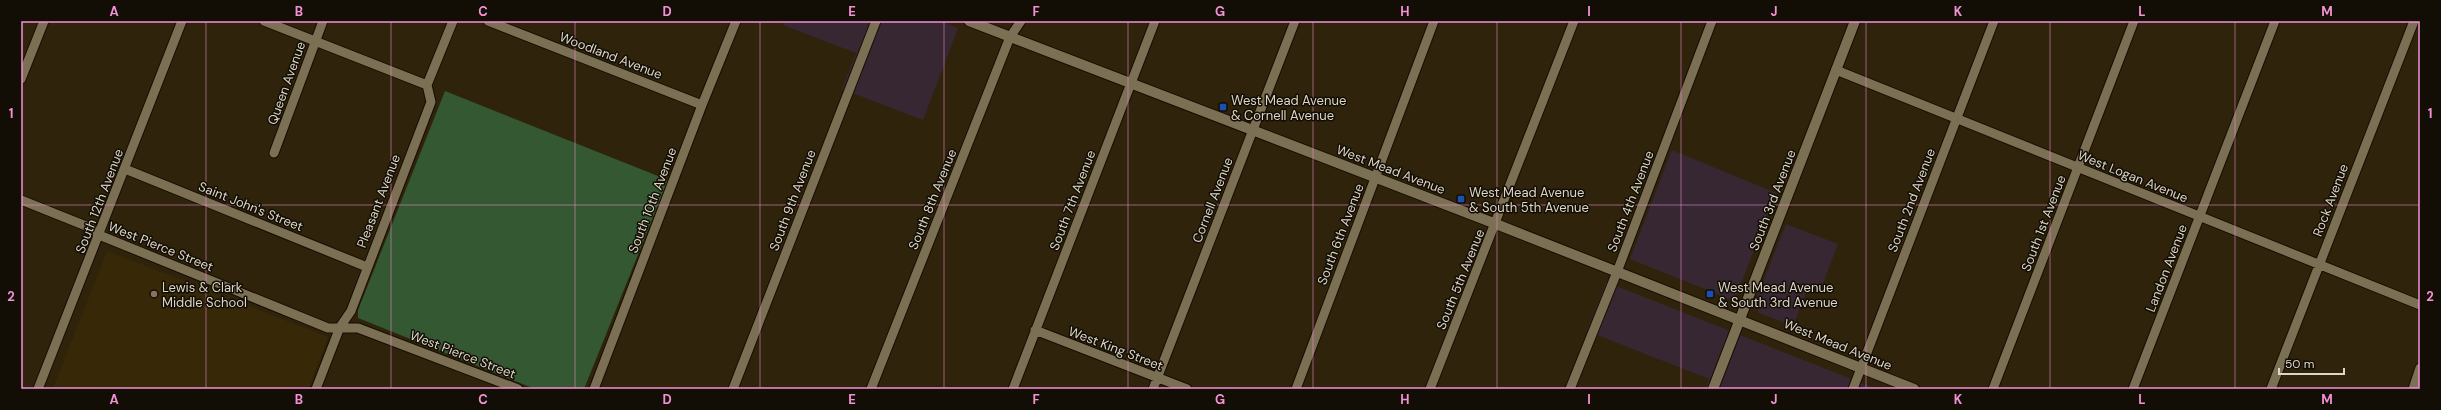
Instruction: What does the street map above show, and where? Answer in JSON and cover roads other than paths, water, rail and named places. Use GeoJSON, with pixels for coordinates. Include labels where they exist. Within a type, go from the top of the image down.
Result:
{"type":"FeatureCollection","features":[{"type":"Feature","properties":{"kind":"street"},"geometry":{"type":"LineString","coordinates":[[21,79],[44,21]]}},
{"type":"Feature","properties":{"kind":"street","name":"South 12th Avenue"},"geometry":{"type":"LineString","coordinates":[[38,389],[125,170],[182,21]]}},
{"type":"Feature","properties":{"kind":"street"},"geometry":{"type":"LineString","coordinates":[[264,21],[428,85]]}},
{"type":"Feature","properties":{"kind":"street","name":"Queen Avenue"},"geometry":{"type":"LineString","coordinates":[[274,154],[323,21]]}},
{"type":"Feature","properties":{"kind":"street","name":"Pleasant Avenue"},"geometry":{"type":"LineString","coordinates":[[316,389],[340,327],[351,311],[431,102],[428,85],[453,21]]}},
{"type":"Feature","properties":{"kind":"street","name":"Woodland Avenue"},"geometry":{"type":"LineString","coordinates":[[488,21],[702,105]]}},
{"type":"Feature","properties":{"kind":"street","name":"South 10th Avenue"},"geometry":{"type":"LineString","coordinates":[[594,389],[702,105],[736,21]]}},
{"type":"Feature","properties":{"kind":"street","name":"South 9th Avenue"},"geometry":{"type":"LineString","coordinates":[[733,389],[876,21]]}},
{"type":"Feature","properties":{"kind":"street","name":"West Mead Avenue"},"geometry":{"type":"LineString","coordinates":[[969,21],[1496,224],[1862,367],[1914,389]]}},
{"type":"Feature","properties":{"kind":"street","name":"South 8th Avenue"},"geometry":{"type":"LineString","coordinates":[[871,389],[1010,38],[1021,21]]}},
{"type":"Feature","properties":{"kind":"street","name":"South 7th Avenue"},"geometry":{"type":"LineString","coordinates":[[1013,389],[1155,21]]}},
{"type":"Feature","properties":{"kind":"street","name":"Cornell Avenue"},"geometry":{"type":"LineString","coordinates":[[1153,389],[1295,21]]}},
{"type":"Feature","properties":{"kind":"street","name":"South 6th Avenue"},"geometry":{"type":"LineString","coordinates":[[1296,389],[1434,21]]}},
{"type":"Feature","properties":{"kind":"street","name":"South 5th Avenue"},"geometry":{"type":"LineString","coordinates":[[1430,389],[1496,224],[1574,21]]}},
{"type":"Feature","properties":{"kind":"street","name":"South 4th Avenue"},"geometry":{"type":"LineString","coordinates":[[1570,389],[1617,272],[1711,21]]}},
{"type":"Feature","properties":{"kind":"street","name":"South 3rd Avenue"},"geometry":{"type":"LineString","coordinates":[[1713,389],[1855,21]]}},
{"type":"Feature","properties":{"kind":"street","name":"South 2nd Avenue"},"geometry":{"type":"LineString","coordinates":[[1853,389],[1994,21]]}},
{"type":"Feature","properties":{"kind":"street","name":"South 1st Avenue"},"geometry":{"type":"LineString","coordinates":[[1993,389],[2134,21]]}},
{"type":"Feature","properties":{"kind":"street","name":"Landon Avenue"},"geometry":{"type":"LineString","coordinates":[[2133,389],[2275,21]]}},
{"type":"Feature","properties":{"kind":"street","name":"Rock Avenue"},"geometry":{"type":"LineString","coordinates":[[2271,389],[2414,22]]}},
{"type":"Feature","properties":{"kind":"street","name":"West Logan Avenue"},"geometry":{"type":"LineString","coordinates":[[1836,70],[2200,218],[2420,305]]}},
{"type":"Feature","properties":{"kind":"street","name":"Saint John's Street"},"geometry":{"type":"LineString","coordinates":[[125,170],[367,267]]}},
{"type":"Feature","properties":{"kind":"street","name":"West Pierce Street"},"geometry":{"type":"LineString","coordinates":[[21,200],[91,228],[99,235],[328,328],[358,328],[518,389]]}},
{"type":"Feature","properties":{"kind":"street","name":"West King Street"},"geometry":{"type":"LineString","coordinates":[[1035,330],[1186,389]]}},
{"type":"Feature","properties":{"kind":"street"},"geometry":{"type":"LineString","coordinates":[[2413,389],[2420,368]]}},
{"type":"Feature","properties":{"kind":"place","name":"West Mead Avenue & Cornell Avenue"},"geometry":{"type":"Point","coordinates":[1223,107]}},
{"type":"Feature","properties":{"kind":"place","name":"West Mead Avenue & South 5th Avenue"},"geometry":{"type":"Point","coordinates":[1461,199]}},
{"type":"Feature","properties":{"kind":"place","name":"Lewis & Clark Middle School"},"geometry":{"type":"Point","coordinates":[154,294]}},
{"type":"Feature","properties":{"kind":"place","name":"West Mead Avenue & South 3rd Avenue"},"geometry":{"type":"Point","coordinates":[1710,294]}}]}
